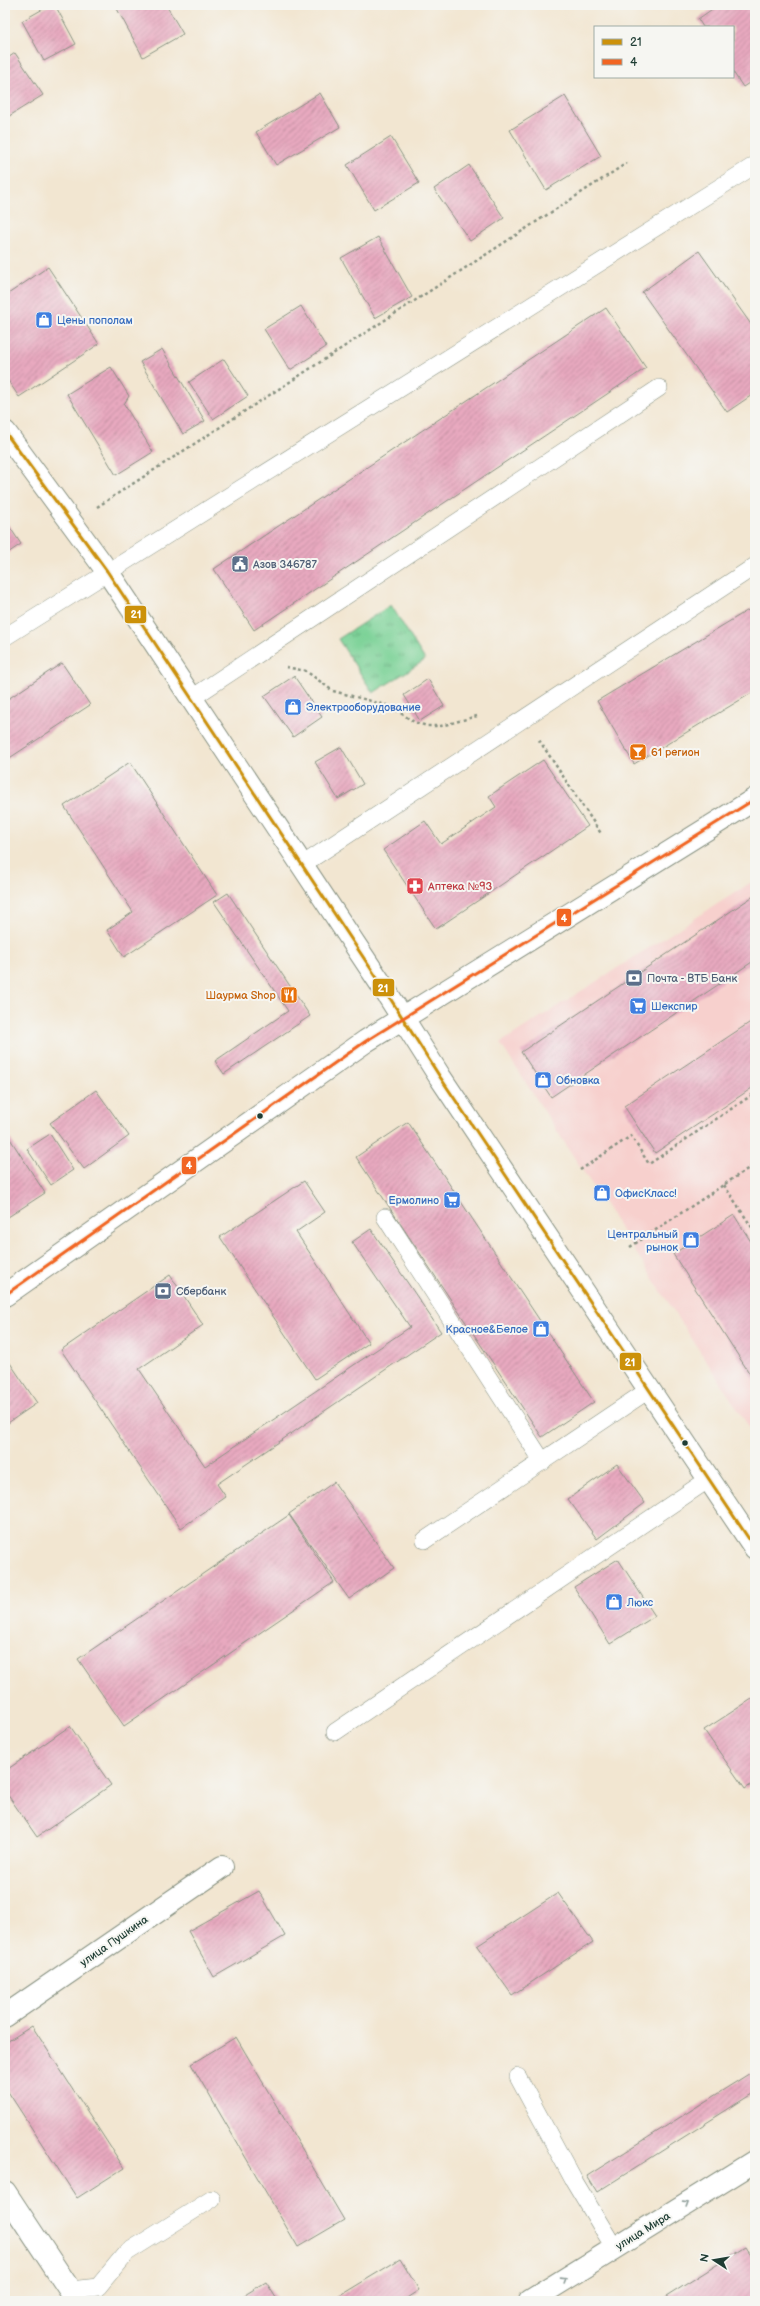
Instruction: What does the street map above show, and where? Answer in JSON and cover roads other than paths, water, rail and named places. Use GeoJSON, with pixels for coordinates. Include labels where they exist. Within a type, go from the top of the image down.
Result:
{"type":"FeatureCollection","features":[{"type":"Feature","properties":{"kind":"street"},"geometry":{"type":"LineString","coordinates":[[5,432],[107,571],[403,1018],[440,1077],[755,1548]]}},
{"type":"Feature","properties":{"kind":"street"},"geometry":{"type":"LineString","coordinates":[[5,1295],[360,1046],[755,798]]}},
{"type":"Feature","properties":{"kind":"street","name":"улица Пушкина"},"geometry":{"type":"LineString","coordinates":[[5,2016],[222,1867]]}},
{"type":"Feature","properties":{"kind":"street","name":"улица Мира"},"geometry":{"type":"LineString","coordinates":[[530,2301],[755,2161]]}},
{"type":"Feature","properties":{"kind":"street"},"geometry":{"type":"LineString","coordinates":[[5,2192],[74,2295]]}},
{"type":"Feature","properties":{"kind":"lane"},"geometry":{"type":"LineString","coordinates":[[5,637],[107,571],[755,166]]}},
{"type":"Feature","properties":{"kind":"lane"},"geometry":{"type":"LineString","coordinates":[[192,698],[659,388]]}},
{"type":"Feature","properties":{"kind":"lane"},"geometry":{"type":"LineString","coordinates":[[302,865],[519,720],[755,566]]}},
{"type":"Feature","properties":{"kind":"lane"},"geometry":{"type":"LineString","coordinates":[[385,1217],[543,1462]]}},
{"type":"Feature","properties":{"kind":"lane"},"geometry":{"type":"LineString","coordinates":[[425,1540],[650,1390]]}},
{"type":"Feature","properties":{"kind":"lane"},"geometry":{"type":"LineString","coordinates":[[335,1732],[709,1479]]}},
{"type":"Feature","properties":{"kind":"lane"},"geometry":{"type":"LineString","coordinates":[[518,2078],[573,2179],[615,2249]]}},
{"type":"Feature","properties":{"kind":"lane"},"geometry":{"type":"LineString","coordinates":[[74,2295],[98,2287],[126,2253],[212,2199]]}},
{"type":"Feature","properties":{"kind":"place","name":"Цены пополам"},"geometry":{"type":"Point","coordinates":[44,320]}},
{"type":"Feature","properties":{"kind":"place","name":"Азов 346787"},"geometry":{"type":"Point","coordinates":[240,564]}},
{"type":"Feature","properties":{"kind":"place","name":"Электрооборудование"},"geometry":{"type":"Point","coordinates":[293,707]}},
{"type":"Feature","properties":{"kind":"place","name":"61 регион"},"geometry":{"type":"Point","coordinates":[638,752]}},
{"type":"Feature","properties":{"kind":"place","name":"Аптека №93"},"geometry":{"type":"Point","coordinates":[415,886]}},
{"type":"Feature","properties":{"kind":"place","name":"Почта - ВТБ Банк"},"geometry":{"type":"Point","coordinates":[634,978]}},
{"type":"Feature","properties":{"kind":"place","name":"Шаурма Shop"},"geometry":{"type":"Point","coordinates":[289,995]}},
{"type":"Feature","properties":{"kind":"place","name":"Шекспир"},"geometry":{"type":"Point","coordinates":[638,1006]}},
{"type":"Feature","properties":{"kind":"place","name":"Обновка"},"geometry":{"type":"Point","coordinates":[543,1080]}},
{"type":"Feature","properties":{"kind":"place","name":"ОфисКласс!"},"geometry":{"type":"Point","coordinates":[602,1193]}},
{"type":"Feature","properties":{"kind":"place","name":"Ермолино"},"geometry":{"type":"Point","coordinates":[452,1200]}},
{"type":"Feature","properties":{"kind":"place","name":"Центральный рынок"},"geometry":{"type":"Point","coordinates":[691,1240]}},
{"type":"Feature","properties":{"kind":"place","name":"Сбербанк"},"geometry":{"type":"Point","coordinates":[163,1291]}},
{"type":"Feature","properties":{"kind":"place","name":"Красное&Белое"},"geometry":{"type":"Point","coordinates":[541,1329]}},
{"type":"Feature","properties":{"kind":"place","name":"Люкс"},"geometry":{"type":"Point","coordinates":[614,1602]}}]}
